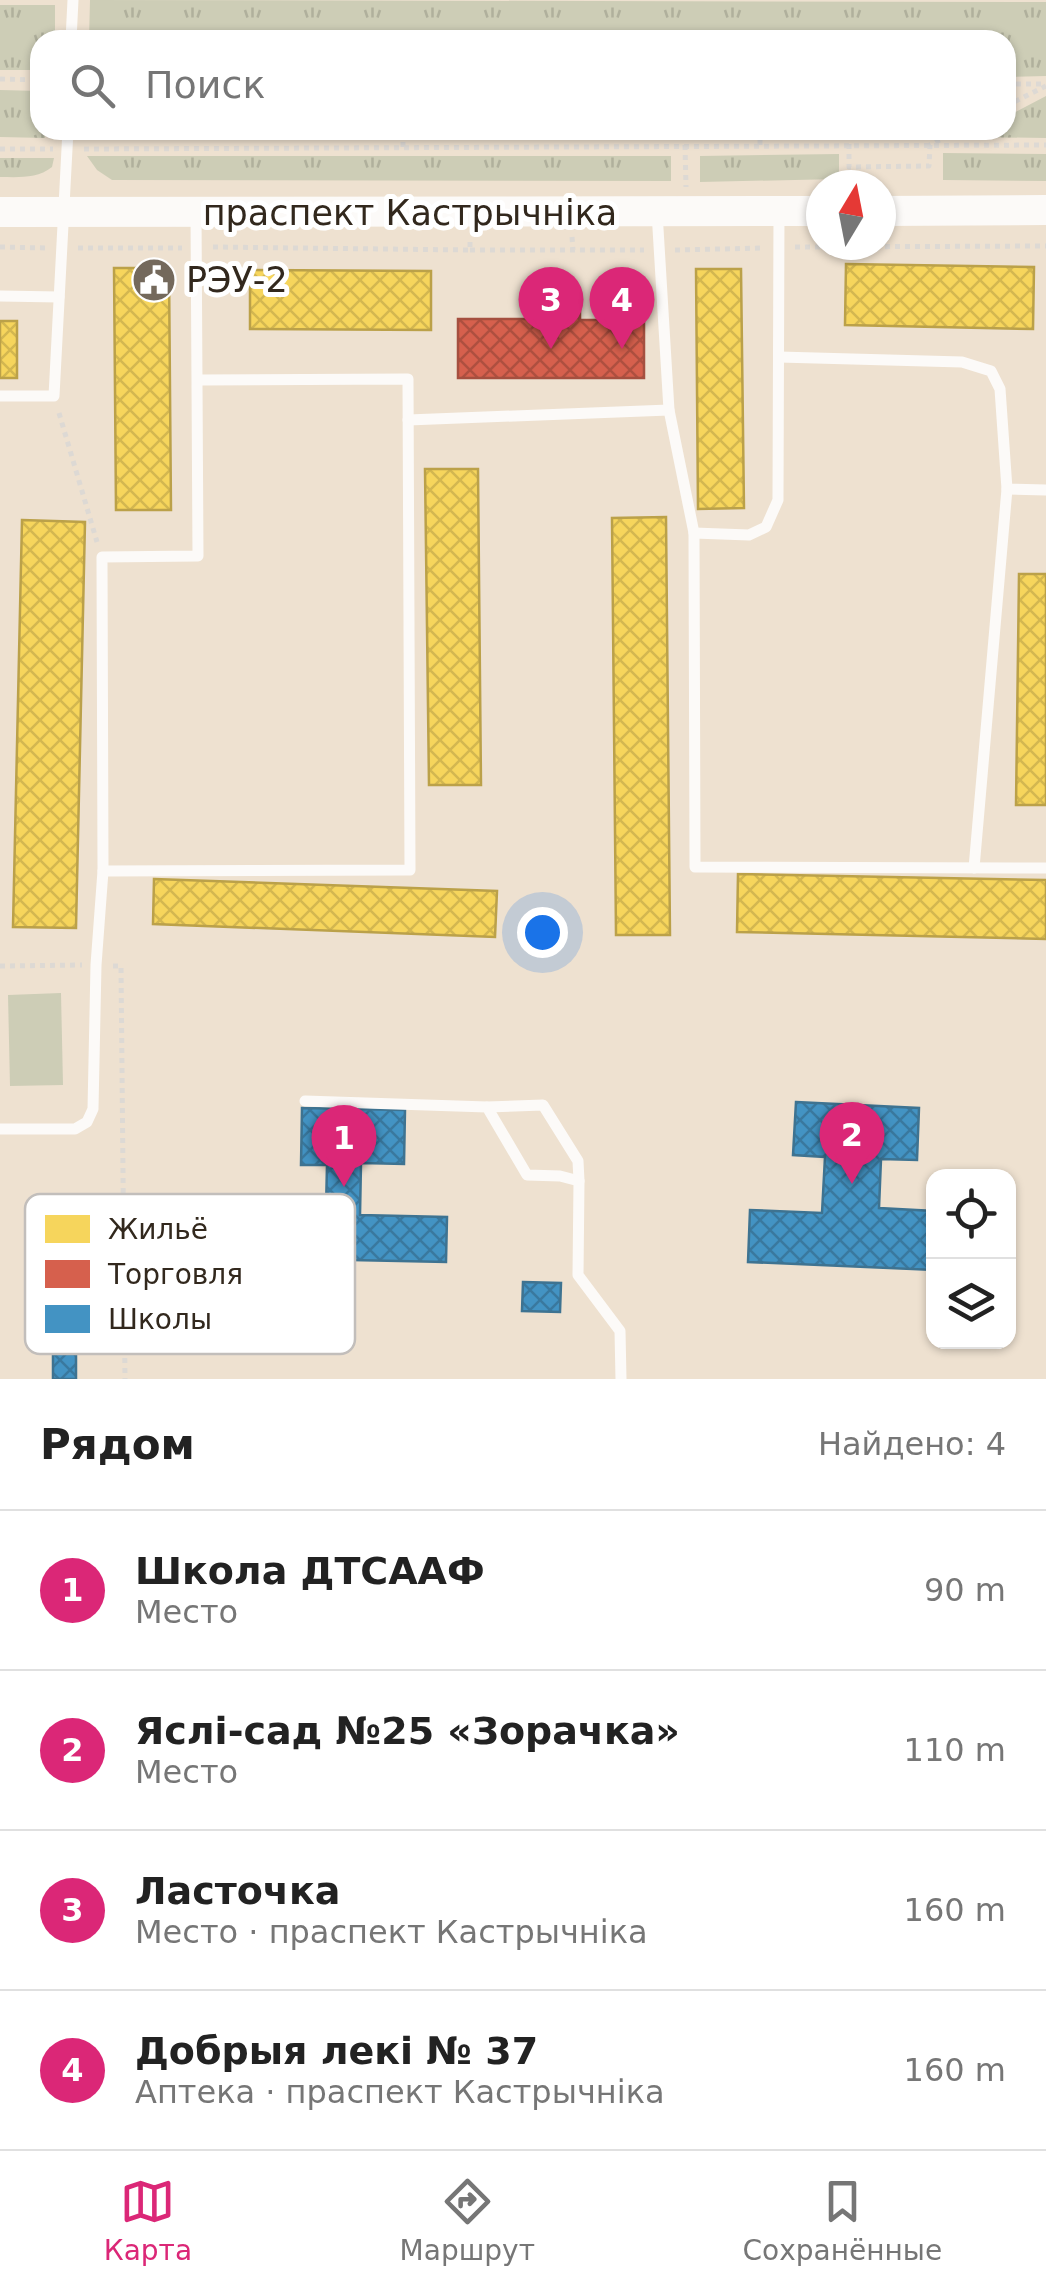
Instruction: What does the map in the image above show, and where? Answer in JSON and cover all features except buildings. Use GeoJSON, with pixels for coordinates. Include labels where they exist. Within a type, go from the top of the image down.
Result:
{"type":"FeatureCollection","features":[{"type":"Feature","properties":{"kind":"main road"},"geometry":{"type":"LineString","coordinates":[[896,210],[1046,210]]}},
{"type":"Feature","properties":{"kind":"main road","name":"праспект Кастрычніка"},"geometry":{"type":"LineString","coordinates":[[0,212],[806,211]]}},
{"type":"Feature","properties":{"kind":"lane"},"geometry":{"type":"LineString","coordinates":[[72,30],[73,0]]}},
{"type":"Feature","properties":{"kind":"lane"},"geometry":{"type":"LineString","coordinates":[[0,396],[54,396],[68,140]]}},
{"type":"Feature","properties":{"kind":"lane"},"geometry":{"type":"LineString","coordinates":[[658,212],[669,410],[694,533],[695,867],[1046,868]]}},
{"type":"Feature","properties":{"kind":"lane"},"geometry":{"type":"LineString","coordinates":[[694,533],[749,535],[766,527],[778,500],[780,212]]}},
{"type":"Feature","properties":{"kind":"lane"},"geometry":{"type":"LineString","coordinates":[[0,1129],[75,1129],[87,1122],[93,1109],[96,965],[103,871],[102,557],[198,556],[196,213]]}},
{"type":"Feature","properties":{"kind":"lane"},"geometry":{"type":"LineString","coordinates":[[0,296],[59,297]]}},
{"type":"Feature","properties":{"kind":"lane"},"geometry":{"type":"LineString","coordinates":[[780,356],[962,362],[992,372],[1000,389],[1008,488],[974,868]]}},
{"type":"Feature","properties":{"kind":"lane"},"geometry":{"type":"LineString","coordinates":[[103,871],[410,870],[408,379],[198,380]]}},
{"type":"Feature","properties":{"kind":"lane"},"geometry":{"type":"LineString","coordinates":[[408,420],[669,410]]}},
{"type":"Feature","properties":{"kind":"lane"},"geometry":{"type":"LineString","coordinates":[[1008,488],[1046,490]]}},
{"type":"Feature","properties":{"kind":"lane"},"geometry":{"type":"LineString","coordinates":[[306,1101],[543,1106],[578,1161],[578,1275],[620,1331],[621,1379]]}},
{"type":"Feature","properties":{"kind":"lane"},"geometry":{"type":"LineString","coordinates":[[487,1107],[527,1175],[580,1181]]}},
{"type":"Feature","properties":{"kind":"path"},"geometry":{"type":"LineString","coordinates":[[0,78],[30,80]]}},
{"type":"Feature","properties":{"kind":"path"},"geometry":{"type":"LineString","coordinates":[[1016,84],[1046,85]]}},
{"type":"Feature","properties":{"kind":"path"},"geometry":{"type":"LineString","coordinates":[[1016,101],[1046,85]]}},
{"type":"Feature","properties":{"kind":"path"},"geometry":{"type":"LineString","coordinates":[[402,140],[402,147]]}},
{"type":"Feature","properties":{"kind":"path"},"geometry":{"type":"LineString","coordinates":[[930,145],[940,140]]}},
{"type":"Feature","properties":{"kind":"path"},"geometry":{"type":"LineString","coordinates":[[849,144],[849,166],[929,166],[930,145]]}},
{"type":"Feature","properties":{"kind":"path"},"geometry":{"type":"LineString","coordinates":[[0,149],[1046,145]]}},
{"type":"Feature","properties":{"kind":"path"},"geometry":{"type":"LineString","coordinates":[[470,233],[470,250]]}},
{"type":"Feature","properties":{"kind":"path"},"geometry":{"type":"LineString","coordinates":[[572,234],[573,250]]}},
{"type":"Feature","properties":{"kind":"path"},"geometry":{"type":"LineString","coordinates":[[0,247],[658,250],[1046,246]]}},
{"type":"Feature","properties":{"kind":"path"},"geometry":{"type":"LineString","coordinates":[[54,396],[102,557]]}},
{"type":"Feature","properties":{"kind":"path"},"geometry":{"type":"LineString","coordinates":[[0,966],[121,966],[123,1194]]}},
{"type":"Feature","properties":{"kind":"path"},"geometry":{"type":"LineString","coordinates":[[125,1354],[125,1379]]}},
{"type":"Feature","properties":{"kind":"green space"},"geometry":{"type":"Polygon","coordinates":[[[90,0],[1046,2],[1046,76],[1016,77],[1016,30],[89,30],[90,0]]]}},
{"type":"Feature","properties":{"kind":"green space"},"geometry":{"type":"Polygon","coordinates":[[[0,5],[55,5],[55,30],[30,30],[30,70],[0,70],[0,5]]]}},
{"type":"Feature","properties":{"kind":"green space"},"geometry":{"type":"Polygon","coordinates":[[[0,90],[30,91],[30,138],[0,137],[0,90]]]}},
{"type":"Feature","properties":{"kind":"green space"},"geometry":{"type":"Polygon","coordinates":[[[1046,96],[1046,138],[1016,138],[1016,112],[1046,96]]]}},
{"type":"Feature","properties":{"kind":"green space"},"geometry":{"type":"Polygon","coordinates":[[[943,153],[1046,154],[1046,181],[943,180],[943,153]]]}},
{"type":"Feature","properties":{"kind":"green space"},"geometry":{"type":"Polygon","coordinates":[[[839,154],[839,170],[806,170],[806,180],[700,182],[700,156],[839,154]]]}},
{"type":"Feature","properties":{"kind":"green space"},"geometry":{"type":"Polygon","coordinates":[[[87,156],[671,156],[671,181],[112,180],[97,170],[87,156]]]}},
{"type":"Feature","properties":{"kind":"green space"},"geometry":{"type":"Polygon","coordinates":[[[0,158],[54,158],[52,167],[46,171],[0,177],[0,158]]]}},
{"type":"Feature","properties":{"kind":"green space"},"geometry":{"type":"Polygon","coordinates":[[[61,993],[63,1085],[10,1086],[8,995],[61,993]]]}},
{"type":"Feature","properties":{"kind":"place","name":"РЭУ-2"},"geometry":{"type":"Point","coordinates":[154,280]}},
{"type":"Feature","properties":{"kind":"place","name":"Ласточка"},"geometry":{"type":"Point","coordinates":[551,349]}},
{"type":"Feature","properties":{"kind":"place","name":"Добрыя лекі № 37"},"geometry":{"type":"Point","coordinates":[622,349]}},
{"type":"Feature","properties":{"kind":"place","name":"Яслі-сад №25 «Зорачка»"},"geometry":{"type":"Point","coordinates":[852,1184]}},
{"type":"Feature","properties":{"kind":"place","name":"Школа ДТСААФ"},"geometry":{"type":"Point","coordinates":[344,1187]}}]}
